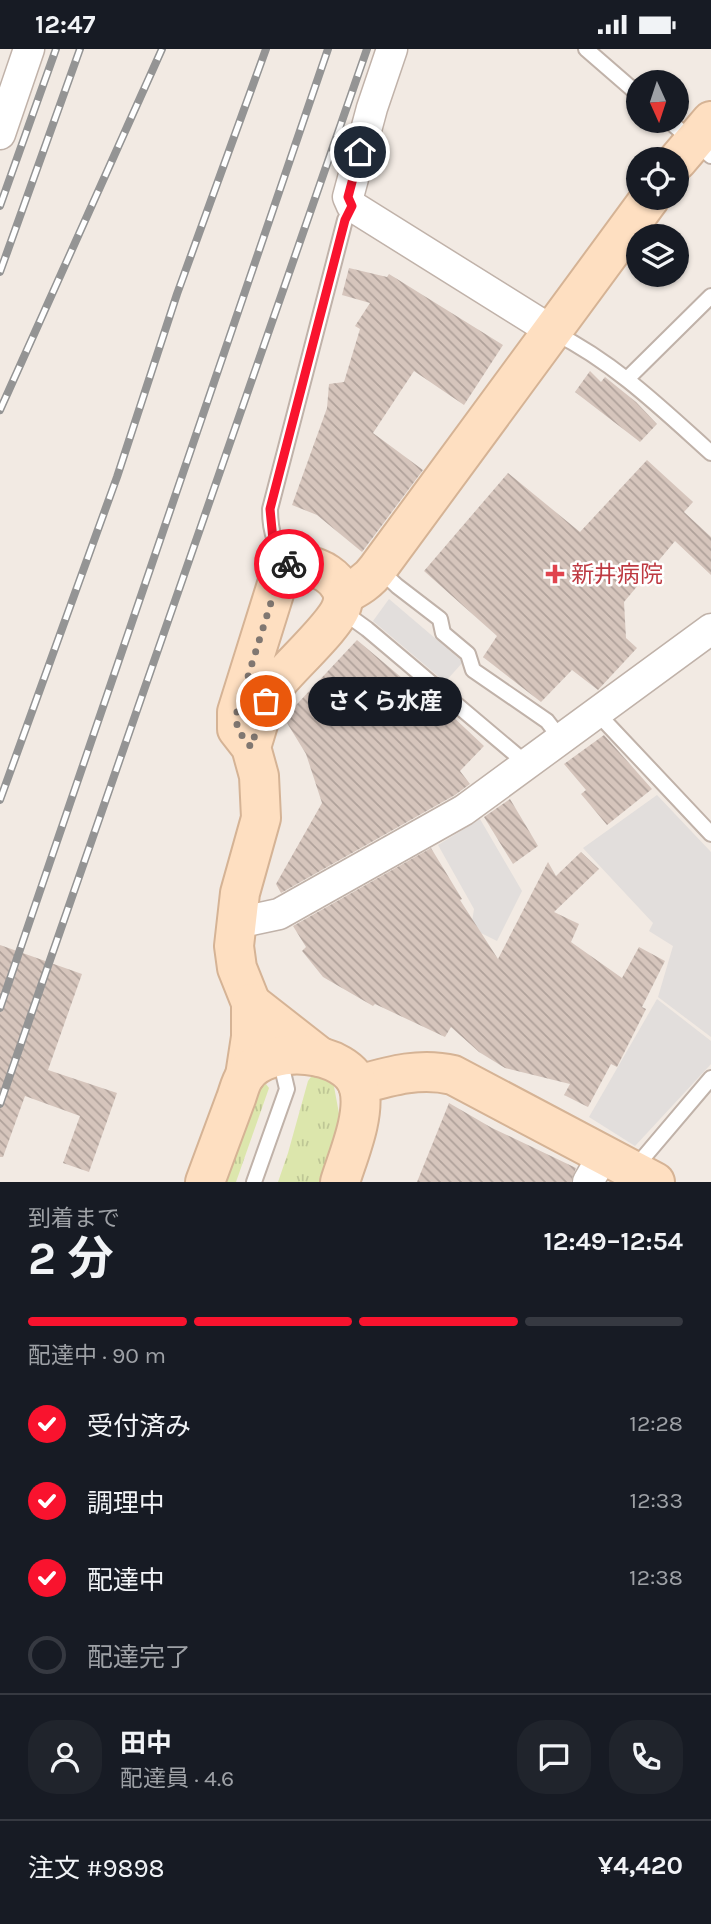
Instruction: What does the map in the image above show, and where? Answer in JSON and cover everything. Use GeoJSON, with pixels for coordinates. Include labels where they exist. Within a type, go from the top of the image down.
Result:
{"type":"FeatureCollection","features":[{"type":"Feature","properties":{"kind":"street"},"geometry":{"type":"LineString","coordinates":[[0,134],[29,49]]}},
{"type":"Feature","properties":{"kind":"street"},"geometry":{"type":"LineString","coordinates":[[392,49],[372,108],[348,197],[352,206],[552,331]]}},
{"type":"Feature","properties":{"kind":"street"},"geometry":{"type":"LineString","coordinates":[[251,747],[266,701],[275,685],[341,603],[378,568],[641,210]]}},
{"type":"Feature","properties":{"kind":"street"},"geometry":{"type":"LineString","coordinates":[[205,1182],[245,1076],[251,1037],[251,1003],[237,968],[234,946],[240,893],[261,818],[259,776],[251,747],[237,729],[237,712],[277,583],[292,568],[304,565],[314,567],[338,582],[341,603]]}},
{"type":"Feature","properties":{"kind":"street"},"geometry":{"type":"LineString","coordinates":[[237,923],[279,914],[464,810],[711,629]]}},
{"type":"Feature","properties":{"kind":"street"},"geometry":{"type":"LineString","coordinates":[[251,1003],[320,1057],[347,1072],[358,1085],[360,1110],[340,1182]]}},
{"type":"Feature","properties":{"kind":"street"},"geometry":{"type":"LineString","coordinates":[[245,1076],[259,1063],[278,1054],[320,1057]]}},
{"type":"Feature","properties":{"kind":"street"},"geometry":{"type":"LineString","coordinates":[[358,1085],[412,1072],[435,1071],[453,1075],[596,1168],[646,1177]]}},
{"type":"Feature","properties":{"kind":"lane"},"geometry":{"type":"LineString","coordinates":[[586,49],[626,84]]}},
{"type":"Feature","properties":{"kind":"lane"},"geometry":{"type":"LineString","coordinates":[[292,568],[273,540],[270,509],[345,220],[352,206]]}},
{"type":"Feature","properties":{"kind":"lane"},"geometry":{"type":"LineString","coordinates":[[628,378],[711,296]]}},
{"type":"Feature","properties":{"kind":"lane"},"geometry":{"type":"LineString","coordinates":[[552,331],[579,345],[628,378],[711,453]]}},
{"type":"Feature","properties":{"kind":"lane"},"geometry":{"type":"LineString","coordinates":[[378,568],[440,619],[443,633],[468,654],[473,670],[547,721],[561,739]]}},
{"type":"Feature","properties":{"kind":"lane"},"geometry":{"type":"LineString","coordinates":[[341,603],[349,615],[527,764]]}},
{"type":"Feature","properties":{"kind":"lane"},"geometry":{"type":"LineString","coordinates":[[597,713],[711,834]]}},
{"type":"Feature","properties":{"kind":"lane"},"geometry":{"type":"LineString","coordinates":[[254,1182],[287,1089],[285,1072],[278,1054]]}},
{"type":"Feature","properties":{"kind":"lane"},"geometry":{"type":"LineString","coordinates":[[646,1177],[644,1157],[711,1078]]}},
{"type":"Feature","properties":{"kind":"green space"},"geometry":{"type":"Polygon","coordinates":[[[313,1074],[333,1081],[340,1119],[338,1138],[320,1182],[278,1182],[308,1081],[313,1074]]]}},
{"type":"Feature","properties":{"kind":"green space"},"geometry":{"type":"Polygon","coordinates":[[[266,1084],[269,1088],[236,1182],[224,1182],[258,1085],[266,1084]]]}},
{"type":"Feature","properties":{"kind":"shaded area"},"geometry":{"type":"Polygon","coordinates":[[[389,599],[463,662],[445,682],[373,621],[389,599]]]}},
{"type":"Feature","properties":{"kind":"shaded area"},"geometry":{"type":"Polygon","coordinates":[[[657,795],[711,852],[711,1037],[658,997],[673,946],[649,931],[653,923],[583,848],[657,795]]]}},
{"type":"Feature","properties":{"kind":"shaded area"},"geometry":{"type":"Polygon","coordinates":[[[480,819],[522,891],[497,941],[471,928],[474,909],[438,845],[480,819]]]}},
{"type":"Feature","properties":{"kind":"shaded area"},"geometry":{"type":"Polygon","coordinates":[[[657,999],[711,1041],[711,1064],[635,1146],[589,1117],[657,999]]]}},
{"type":"Feature","properties":{"kind":"building"},"geometry":{"type":"Polygon","coordinates":[[[349,268],[387,277],[389,274],[503,345],[464,405],[414,371],[373,433],[423,470],[362,552],[317,515],[292,505],[327,408],[329,384],[344,382],[360,329],[355,326],[370,303],[342,295],[349,268]]]}},
{"type":"Feature","properties":{"kind":"building"},"geometry":{"type":"Polygon","coordinates":[[[590,371],[601,382],[605,377],[636,402],[657,424],[640,442],[575,392],[590,371]]]}},
{"type":"Feature","properties":{"kind":"building","name":"新井病院"},"geometry":{"type":"Polygon","coordinates":[[[647,460],[693,502],[684,512],[711,537],[711,575],[675,541],[624,602],[626,638],[637,648],[598,690],[572,670],[541,702],[483,657],[497,636],[424,571],[508,473],[580,532],[647,460]]]}},
{"type":"Feature","properties":{"kind":"building"},"geometry":{"type":"Polygon","coordinates":[[[357,640],[428,700],[431,696],[484,746],[460,771],[470,784],[455,795],[281,893],[276,884],[322,803],[306,754],[284,718],[357,640]]]}},
{"type":"Feature","properties":{"kind":"building"},"geometry":{"type":"Polygon","coordinates":[[[604,735],[652,789],[607,825],[581,794],[586,790],[564,764],[604,735]]]}},
{"type":"Feature","properties":{"kind":"building"},"geometry":{"type":"Polygon","coordinates":[[[510,799],[538,846],[513,864],[484,817],[510,799]]]}},
{"type":"Feature","properties":{"kind":"building"},"geometry":{"type":"Polygon","coordinates":[[[431,848],[498,959],[548,862],[556,876],[581,852],[599,869],[554,912],[579,924],[571,942],[622,978],[639,947],[665,961],[642,1007],[646,1009],[617,1067],[611,1064],[588,1107],[564,1095],[570,1084],[505,1068],[479,1052],[451,1027],[445,1037],[375,1004],[373,1006],[323,977],[302,951],[306,947],[293,926],[431,848]]]}},
{"type":"Feature","properties":{"kind":"building"},"geometry":{"type":"Polygon","coordinates":[[[0,945],[82,974],[48,1070],[117,1093],[89,1172],[63,1163],[80,1116],[25,1096],[3,1157],[0,1157],[0,945]]]}},
{"type":"Feature","properties":{"kind":"building"},"geometry":{"type":"Polygon","coordinates":[[[449,1103],[492,1128],[576,1168],[571,1182],[417,1182],[449,1103]]]}},
{"type":"Feature","properties":{"kind":"railway"},"geometry":{"type":"LineString","coordinates":[[0,206],[56,49]]}},
{"type":"Feature","properties":{"kind":"railway"},"geometry":{"type":"LineString","coordinates":[[0,272],[80,49]]}},
{"type":"Feature","properties":{"kind":"railway"},"geometry":{"type":"LineString","coordinates":[[0,410],[162,49]]}},
{"type":"Feature","properties":{"kind":"railway"},"geometry":{"type":"LineString","coordinates":[[0,800],[117,477],[177,294],[266,49]]}},
{"type":"Feature","properties":{"kind":"railway"},"geometry":{"type":"LineString","coordinates":[[0,1008],[328,49]]}},
{"type":"Feature","properties":{"kind":"railway"},"geometry":{"type":"LineString","coordinates":[[0,1104],[367,49]]}},
{"type":"Feature","properties":{"kind":"way so far"},"geometry":{"type":"LineString","coordinates":[[266,701],[251,747],[237,729],[237,712],[277,583],[292,568],[289,564]]}},
{"type":"Feature","properties":{"kind":"place","name":"新井病院"},"geometry":{"type":"Point","coordinates":[555,574]}},
{"type":"Feature","properties":{"kind":"place","name":"さくら水産"},"geometry":{"type":"Point","coordinates":[266,701]}},
{"type":"Feature","properties":{"kind":"route"},"geometry":{"type":"LineString","coordinates":[[289,564],[273,540],[270,509],[345,220],[352,206],[348,197],[360,152]]}}]}
